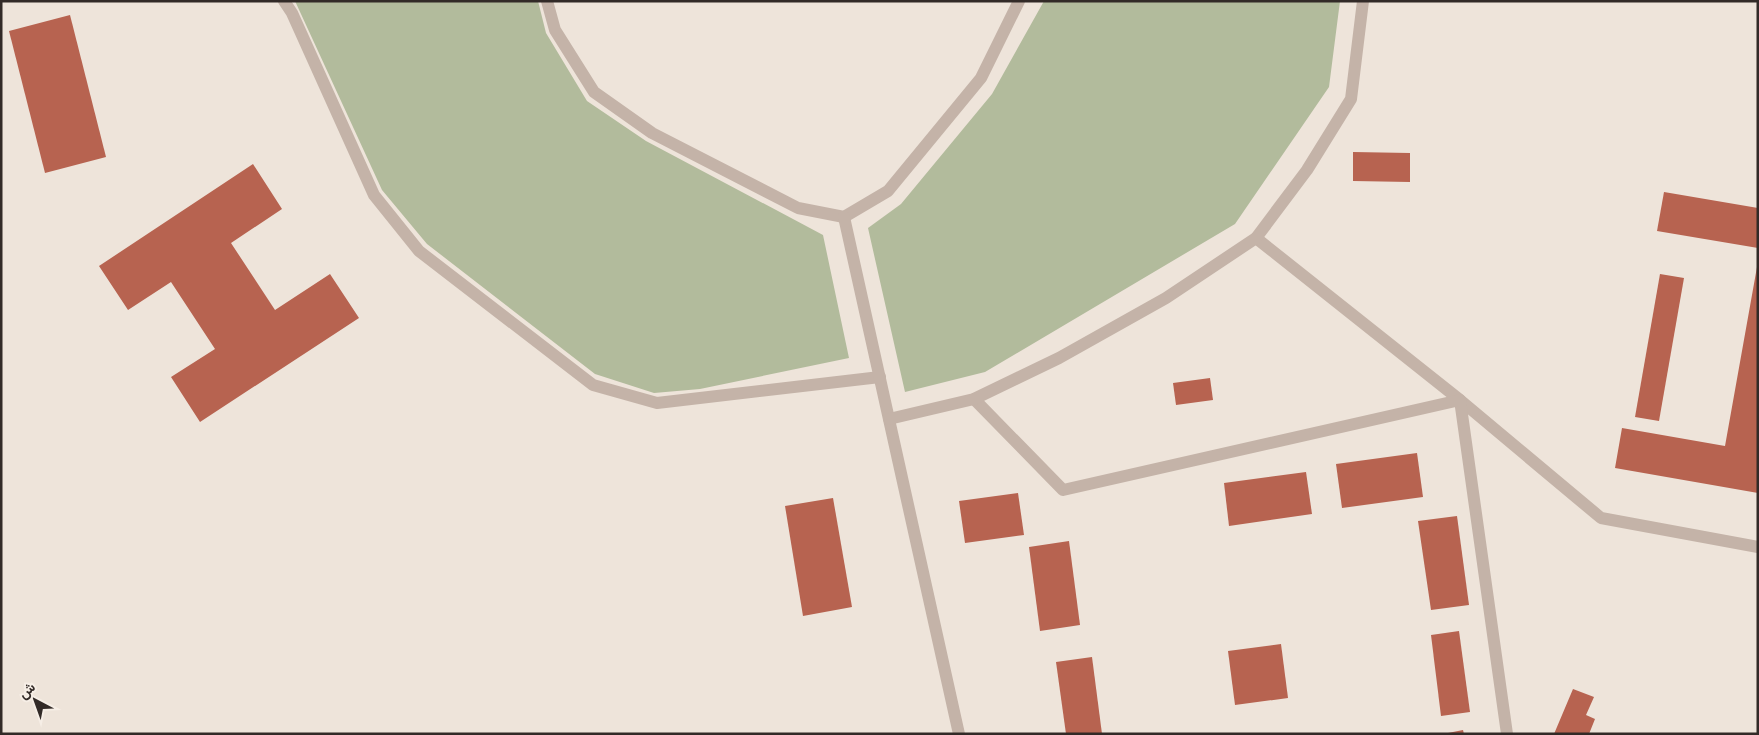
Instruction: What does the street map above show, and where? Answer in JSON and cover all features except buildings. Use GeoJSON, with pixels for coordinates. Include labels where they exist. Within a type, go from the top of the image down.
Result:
{"type":"FeatureCollection","features":[{"type":"Feature","properties":{"kind":"street"},"geometry":{"type":"LineString","coordinates":[[284,1],[292,13],[374,195],[419,251],[593,385],[657,403],[880,377]]}},
{"type":"Feature","properties":{"kind":"street"},"geometry":{"type":"LineString","coordinates":[[548,1],[555,30],[594,92],[652,133],[798,208],[844,217],[888,191],[982,78],[1020,1]]}},
{"type":"Feature","properties":{"kind":"street"},"geometry":{"type":"LineString","coordinates":[[889,420],[974,399],[1059,358],[1142,312],[1256,238],[1307,170],[1351,99],[1363,1]]}},
{"type":"Feature","properties":{"kind":"street"},"geometry":{"type":"LineString","coordinates":[[844,217],[959,734]]}},
{"type":"Feature","properties":{"kind":"street"},"geometry":{"type":"LineString","coordinates":[[1256,238],[1460,400],[1601,518],[1758,547]]}},
{"type":"Feature","properties":{"kind":"street"},"geometry":{"type":"LineString","coordinates":[[974,399],[1063,490],[1460,400]]}},
{"type":"Feature","properties":{"kind":"street"},"geometry":{"type":"LineString","coordinates":[[1460,400],[1507,734]]}},
{"type":"Feature","properties":{"kind":"green space"},"geometry":{"type":"Polygon","coordinates":[[[295,1],[538,1],[546,33],[587,101],[646,141],[823,235],[849,358],[700,389],[654,393],[595,374],[427,244],[382,190],[295,1]]]}},
{"type":"Feature","properties":{"kind":"green space"},"geometry":{"type":"Polygon","coordinates":[[[1044,1],[1340,1],[1329,87],[1235,224],[985,372],[905,392],[868,228],[901,204],[992,94],[1044,1]]]}}]}
